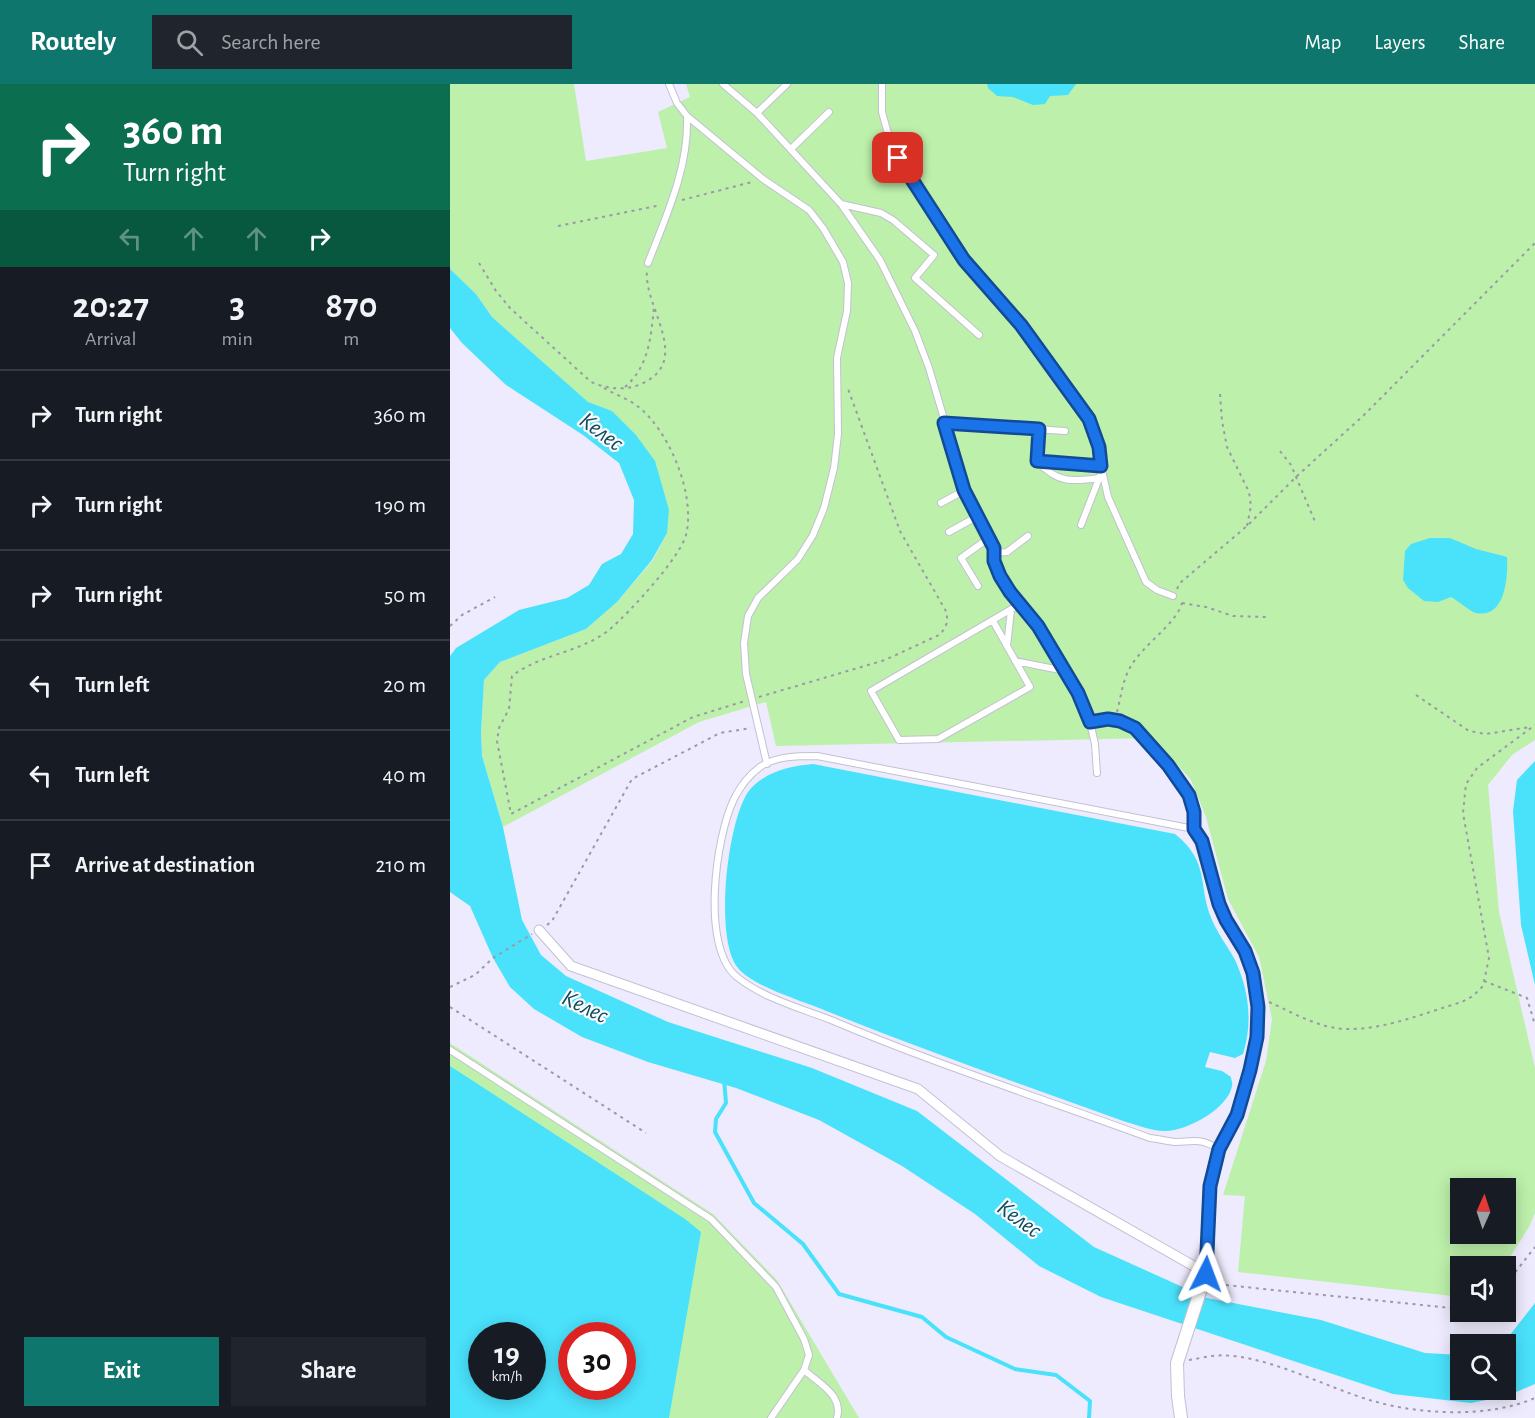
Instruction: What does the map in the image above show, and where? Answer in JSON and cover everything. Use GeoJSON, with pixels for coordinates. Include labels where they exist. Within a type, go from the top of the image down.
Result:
{"type":"FeatureCollection","features":[{"type":"Feature","properties":{"kind":"street"},"geometry":{"type":"LineString","coordinates":[[1181,1418],[1177,1363],[1206,1274],[1210,1186],[1219,1149],[1237,1115],[1257,1037],[1257,995],[1253,973],[1245,951],[1219,904],[1202,841],[1194,829]]}},
{"type":"Feature","properties":{"kind":"street"},"geometry":{"type":"LineString","coordinates":[[539,930],[571,966],[918,1089],[1000,1156],[1206,1274]]}},
{"type":"Feature","properties":{"kind":"lane"},"geometry":{"type":"LineString","coordinates":[[669,84],[677,103],[687,116],[763,179],[809,210],[823,228],[843,262],[848,283],[847,311],[837,358],[838,434],[834,468],[824,508],[813,535],[798,559],[758,598],[748,616],[744,643],[746,674],[767,764]]}},
{"type":"Feature","properties":{"kind":"lane"},"geometry":{"type":"LineString","coordinates":[[723,84],[758,112],[841,204],[880,260],[915,331],[929,368],[964,490],[994,548],[994,561],[1000,576],[1038,626],[1078,693],[1090,722],[1095,744],[1097,773]]}},
{"type":"Feature","properties":{"kind":"lane"},"geometry":{"type":"LineString","coordinates":[[758,112],[787,84]]}},
{"type":"Feature","properties":{"kind":"lane"},"geometry":{"type":"LineString","coordinates":[[882,84],[882,112],[898,158],[964,260],[1021,325],[1089,419],[1099,447],[1101,472],[1108,496],[1146,582],[1157,590],[1173,596]]}},
{"type":"Feature","properties":{"kind":"lane"},"geometry":{"type":"LineString","coordinates":[[791,149],[829,112]]}},
{"type":"Feature","properties":{"kind":"lane"},"geometry":{"type":"LineString","coordinates":[[648,263],[684,161],[688,137],[687,116]]}},
{"type":"Feature","properties":{"kind":"lane"},"geometry":{"type":"LineString","coordinates":[[841,204],[880,213],[893,220],[934,255],[915,278],[979,335]]}},
{"type":"Feature","properties":{"kind":"lane"},"geometry":{"type":"LineString","coordinates":[[944,423],[1065,431]]}},
{"type":"Feature","properties":{"kind":"lane"},"geometry":{"type":"LineString","coordinates":[[1039,429],[1037,461],[1045,469],[1067,481],[1075,482],[1101,472]]}},
{"type":"Feature","properties":{"kind":"lane"},"geometry":{"type":"LineString","coordinates":[[1037,461],[1101,472]]}},
{"type":"Feature","properties":{"kind":"lane"},"geometry":{"type":"LineString","coordinates":[[1081,525],[1101,472]]}},
{"type":"Feature","properties":{"kind":"lane"},"geometry":{"type":"LineString","coordinates":[[941,503],[964,490]]}},
{"type":"Feature","properties":{"kind":"lane"},"geometry":{"type":"LineString","coordinates":[[949,532],[978,516]]}},
{"type":"Feature","properties":{"kind":"lane"},"geometry":{"type":"LineString","coordinates":[[994,553],[1007,552],[1028,536]]}},
{"type":"Feature","properties":{"kind":"lane"},"geometry":{"type":"LineString","coordinates":[[978,586],[961,558],[989,538]]}},
{"type":"Feature","properties":{"kind":"lane"},"geometry":{"type":"LineString","coordinates":[[993,621],[1030,687],[938,739],[899,740],[871,691],[1020,604]]}},
{"type":"Feature","properties":{"kind":"lane"},"geometry":{"type":"LineString","coordinates":[[1007,646],[1011,610]]}},
{"type":"Feature","properties":{"kind":"lane"},"geometry":{"type":"LineString","coordinates":[[1015,661],[1065,671]]}},
{"type":"Feature","properties":{"kind":"lane"},"geometry":{"type":"LineString","coordinates":[[1090,722],[1115,720],[1135,728],[1168,765],[1189,795],[1194,812],[1194,829],[817,756],[795,756],[760,767],[744,783],[734,801],[721,841],[715,884],[715,919],[720,949],[725,964],[735,975],[754,988],[858,1032],[1150,1138],[1175,1142],[1196,1140],[1219,1149]]}},
{"type":"Feature","properties":{"kind":"lane"},"geometry":{"type":"LineString","coordinates":[[450,1050],[711,1219],[776,1287],[804,1339],[808,1355],[804,1370],[771,1418]]}},
{"type":"Feature","properties":{"kind":"lane"},"geometry":{"type":"LineString","coordinates":[[804,1370],[836,1397],[839,1409],[837,1418]]}},
{"type":"Feature","properties":{"kind":"path"},"geometry":{"type":"LineString","coordinates":[[1266,617],[1233,616],[1206,607],[1182,603],[1173,596],[1180,583],[1247,526],[1297,476],[1364,415],[1535,243]]}},
{"type":"Feature","properties":{"kind":"path"},"geometry":{"type":"LineString","coordinates":[[479,263],[496,291],[510,308],[591,382],[637,405],[657,428],[680,467],[687,493],[689,513],[686,536],[675,558],[610,629],[584,646],[522,668],[512,676],[509,709],[499,728],[497,741],[511,814],[693,717],[885,660],[940,634],[947,623],[948,613],[900,531],[844,379]]}},
{"type":"Feature","properties":{"kind":"path"},"geometry":{"type":"LineString","coordinates":[[604,388],[640,385],[655,377],[665,360],[666,343],[646,277],[648,263]]}},
{"type":"Feature","properties":{"kind":"path"},"geometry":{"type":"LineString","coordinates":[[623,388],[635,378],[646,357],[654,305]]}},
{"type":"Feature","properties":{"kind":"path"},"geometry":{"type":"LineString","coordinates":[[1220,394],[1227,447],[1249,492],[1251,506],[1247,526]]}},
{"type":"Feature","properties":{"kind":"path"},"geometry":{"type":"LineString","coordinates":[[1280,451],[1292,465],[1316,524]]}},
{"type":"Feature","properties":{"kind":"path"},"geometry":{"type":"LineString","coordinates":[[450,626],[462,615],[495,597]]}},
{"type":"Feature","properties":{"kind":"path"},"geometry":{"type":"LineString","coordinates":[[1115,720],[1129,668],[1151,640],[1180,612],[1182,603]]}},
{"type":"Feature","properties":{"kind":"path"},"geometry":{"type":"LineString","coordinates":[[1416,695],[1469,731],[1486,734],[1534,726]]}},
{"type":"Feature","properties":{"kind":"path"},"geometry":{"type":"LineString","coordinates":[[450,987],[475,975],[493,958],[552,921],[632,779],[720,734],[757,726]]}},
{"type":"Feature","properties":{"kind":"path"},"geometry":{"type":"LineString","coordinates":[[1257,995],[1306,1020],[1331,1027],[1355,1029],[1378,1026],[1462,1002],[1473,996],[1483,986],[1489,958],[1463,813],[1466,784],[1477,768],[1534,726]]}},
{"type":"Feature","properties":{"kind":"path"},"geometry":{"type":"LineString","coordinates":[[1484,981],[1527,998],[1535,1025]]}},
{"type":"Feature","properties":{"kind":"path"},"geometry":{"type":"LineString","coordinates":[[450,1007],[646,1133]]}},
{"type":"Feature","properties":{"kind":"path"},"geometry":{"type":"LineString","coordinates":[[1516,1271],[1535,1247]]}},
{"type":"Feature","properties":{"kind":"path"},"geometry":{"type":"LineString","coordinates":[[1206,1274],[1220,1274],[1225,1285],[1450,1308]]}},
{"type":"Feature","properties":{"kind":"path"},"geometry":{"type":"LineString","coordinates":[[1177,1363],[1213,1356],[1254,1359],[1374,1402],[1422,1410],[1477,1413],[1516,1406],[1535,1398]]}},
{"type":"Feature","properties":{"kind":"green space"},"geometry":{"type":"Polygon","coordinates":[[[450,84],[574,84],[586,161],[667,148],[658,112],[690,97],[686,84],[1535,84],[1535,740],[1512,755],[1488,785],[1499,912],[1535,1068],[1535,1213],[1511,1256],[1450,1256],[1450,1296],[1238,1272],[1245,1196],[1223,1195],[1266,1061],[1272,1019],[1259,957],[1228,899],[1206,817],[1191,780],[1153,738],[776,746],[766,702],[699,722],[503,827],[482,756],[484,680],[500,662],[586,629],[617,602],[653,560],[667,533],[612,411],[588,403],[492,317],[476,294],[450,269],[450,84]]]}},
{"type":"Feature","properties":{"kind":"green space"},"geometry":{"type":"Polygon","coordinates":[[[450,1043],[713,1214],[777,1280],[859,1418],[450,1418],[450,1043]]]}},
{"type":"Feature","properties":{"kind":"water"},"geometry":{"type":"Polygon","coordinates":[[[987,84],[1076,84],[1068,95],[1050,96],[1045,104],[1033,105],[1013,97],[997,96],[987,84]]]}},
{"type":"Feature","properties":{"kind":"water","name":"Келес"},"geometry":{"type":"Polygon","coordinates":[[[450,269],[476,294],[492,317],[588,402],[612,411],[636,435],[655,461],[669,510],[667,533],[652,560],[617,602],[586,629],[500,662],[484,680],[482,756],[503,827],[522,920],[541,955],[566,976],[668,1022],[812,1068],[917,1111],[1094,1247],[1207,1298],[1321,1320],[1425,1353],[1450,1354],[1450,1400],[1486,1400],[1471,1403],[1393,1394],[1101,1297],[1039,1266],[975,1214],[902,1166],[819,1120],[736,1088],[648,1062],[582,1037],[534,1009],[510,987],[493,958],[470,906],[450,892],[450,656],[456,648],[519,610],[567,598],[589,585],[602,564],[621,554],[633,534],[634,500],[619,463],[583,435],[506,385],[462,343],[450,328],[450,269]]]}},
{"type":"Feature","properties":{"kind":"water"},"geometry":{"type":"Polygon","coordinates":[[[1430,538],[1450,538],[1476,549],[1507,557],[1506,585],[1494,609],[1486,613],[1476,613],[1451,597],[1438,602],[1424,601],[1408,588],[1403,580],[1405,551],[1411,544],[1430,538]]]}},
{"type":"Feature","properties":{"kind":"water"},"geometry":{"type":"Polygon","coordinates":[[[1535,761],[1535,985],[1521,925],[1513,811],[1517,780],[1535,761]]]}},
{"type":"Feature","properties":{"kind":"water"},"geometry":{"type":"Polygon","coordinates":[[[813,764],[1175,834],[1194,855],[1199,865],[1212,920],[1235,960],[1244,983],[1249,1019],[1243,1054],[1235,1058],[1210,1052],[1205,1067],[1222,1071],[1231,1077],[1232,1086],[1223,1103],[1204,1118],[1183,1128],[1164,1131],[1150,1129],[895,1038],[776,991],[744,974],[738,968],[731,953],[726,933],[726,881],[734,828],[748,792],[761,779],[786,768],[813,764]]]}},
{"type":"Feature","properties":{"kind":"water"},"geometry":{"type":"Polygon","coordinates":[[[450,1066],[685,1219],[701,1232],[669,1418],[450,1418],[450,1066]]]}},
{"type":"Feature","properties":{"kind":"water","name":"Келес"},"geometry":{"type":"Polygon","coordinates":[[[1535,1303],[1535,1384],[1516,1392],[1516,1334],[1511,1334],[1535,1303]]]}},
{"type":"Feature","properties":{"kind":"waterway"},"geometry":{"type":"LineString","coordinates":[[724,1079],[726,1103],[716,1119],[715,1132],[754,1203],[803,1244],[839,1294],[922,1317],[946,1337],[1015,1369],[1056,1375],[1090,1401],[1089,1418]]}},
{"type":"Feature","properties":{"kind":"route"},"geometry":{"type":"LineString","coordinates":[[898,158],[964,260],[1021,325],[1089,419],[1099,447],[1101,466],[1037,461],[1039,429],[944,423],[964,490],[994,548],[994,561],[1000,576],[1038,626],[1078,693],[1090,722],[1108,719],[1120,721],[1135,728],[1168,765],[1189,795],[1194,812],[1194,829],[1202,841],[1219,904],[1245,951],[1253,973],[1258,1007],[1257,1037],[1237,1115],[1219,1149],[1210,1186],[1206,1274]]}}]}
